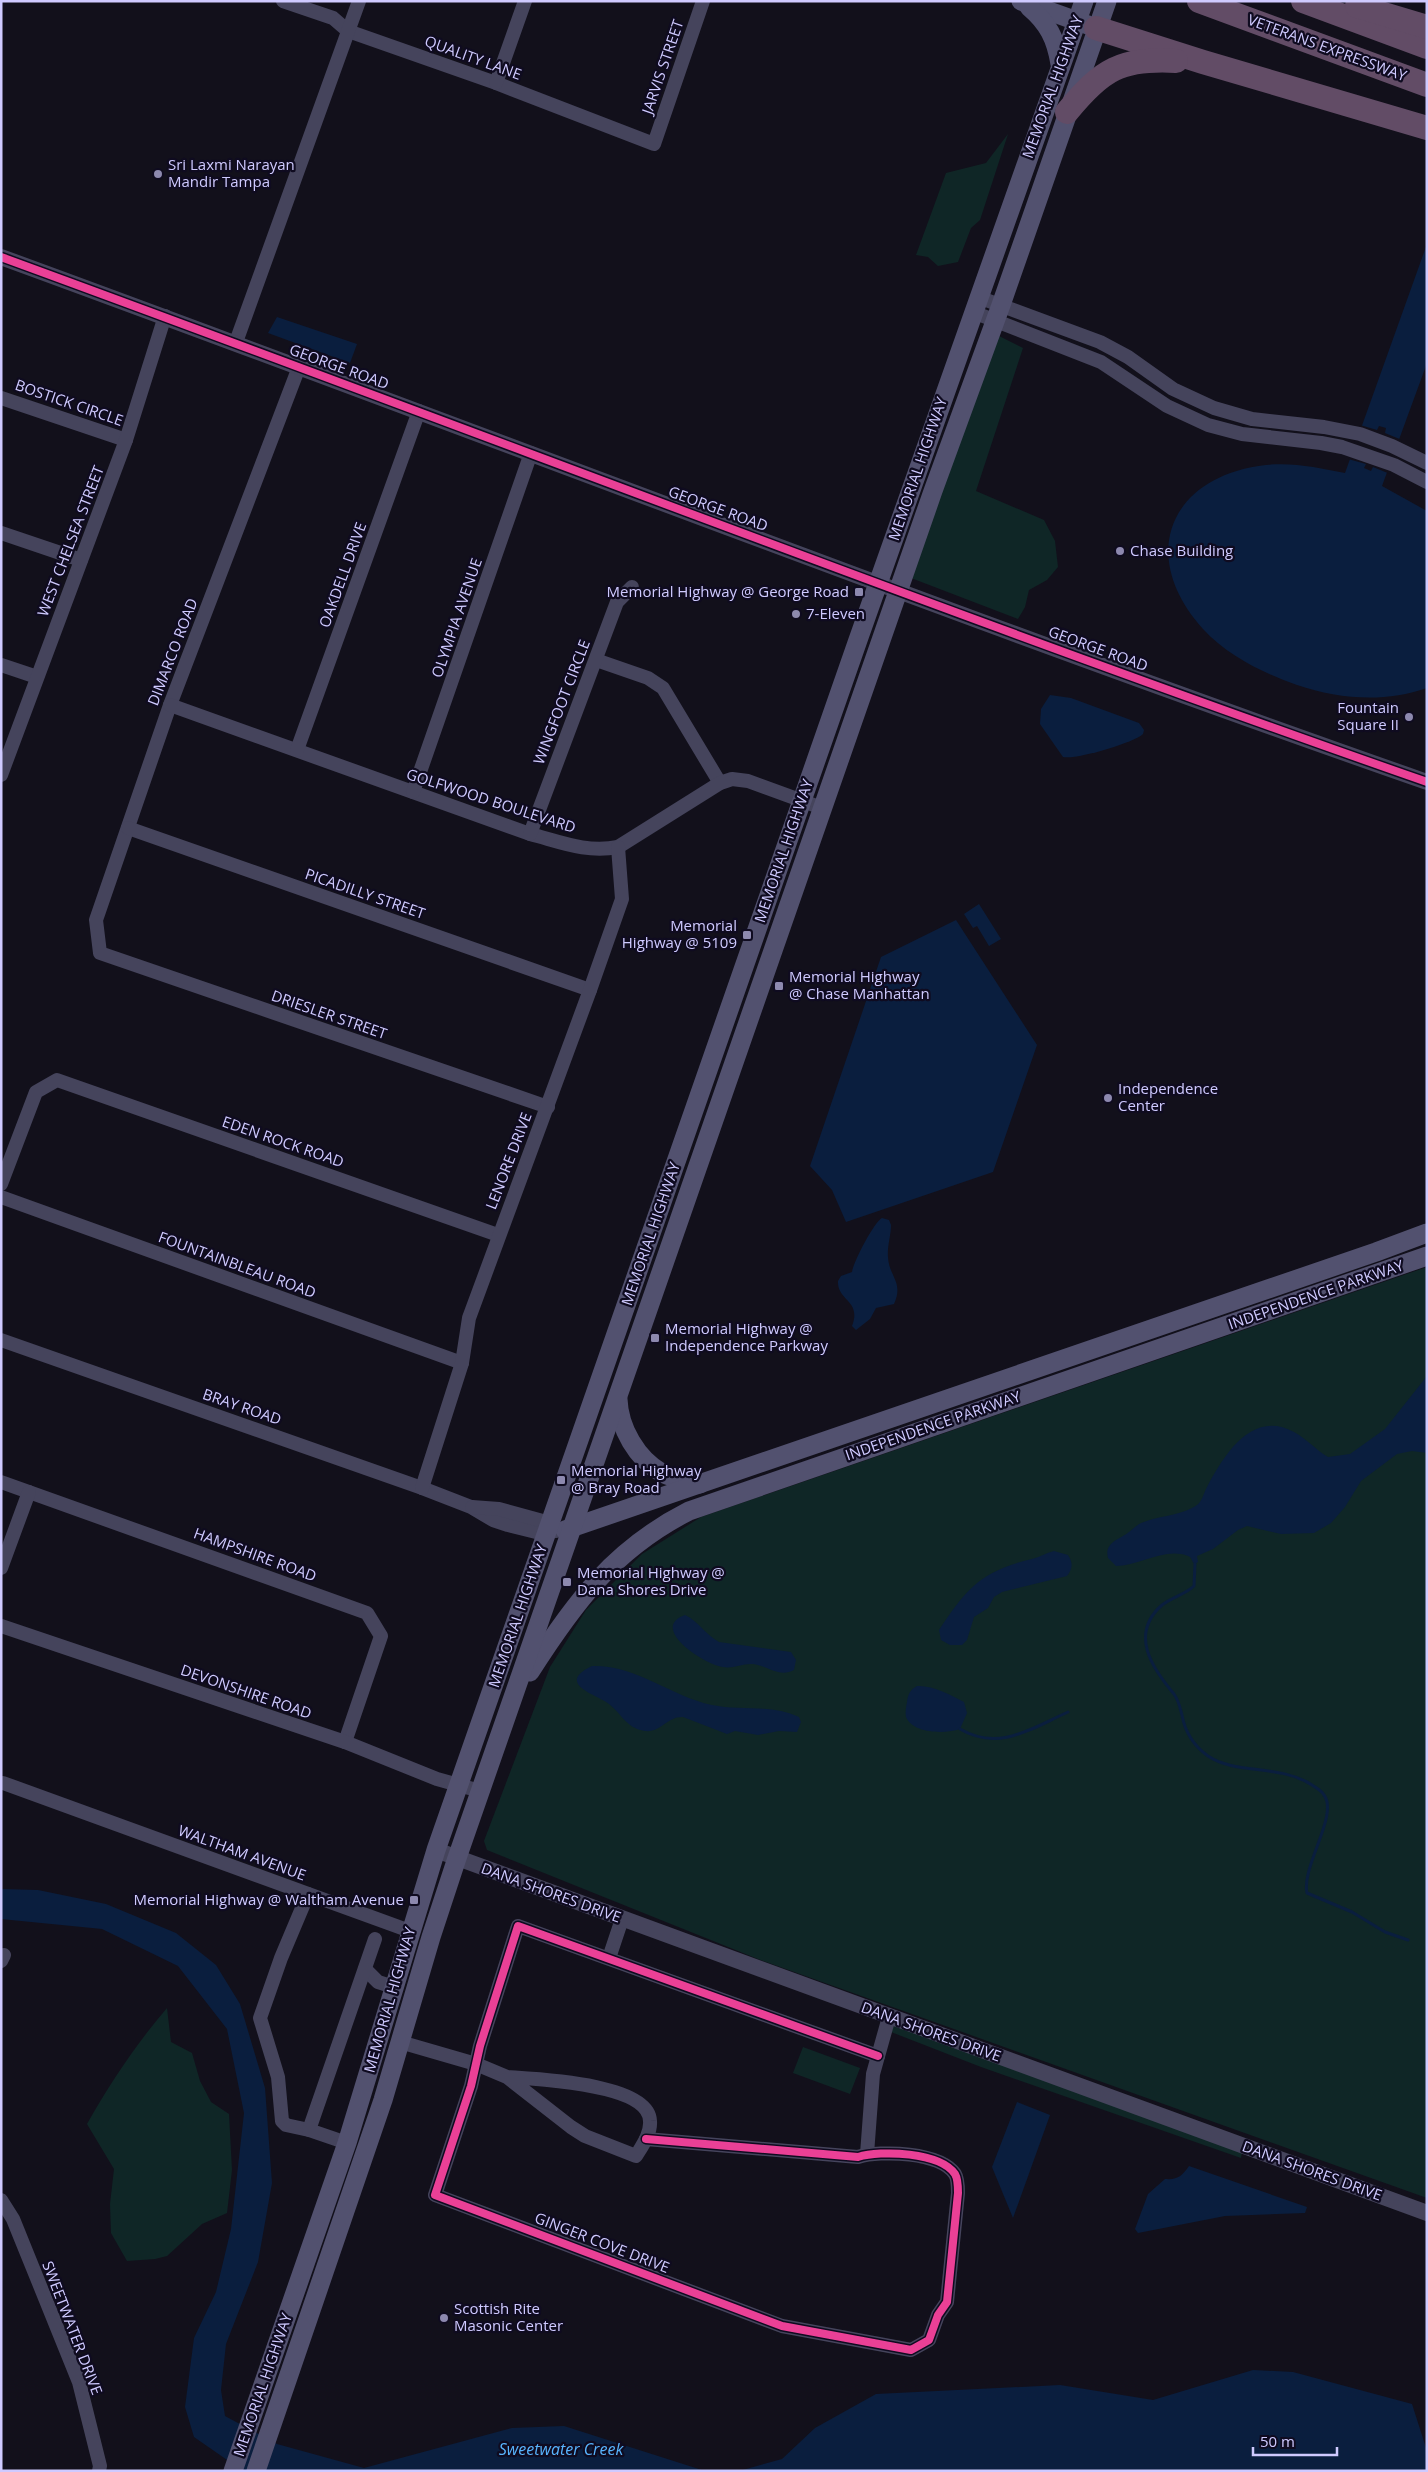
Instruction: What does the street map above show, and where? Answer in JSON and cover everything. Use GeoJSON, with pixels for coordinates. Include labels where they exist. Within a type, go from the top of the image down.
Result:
{"type":"FeatureCollection","features":[{"type":"Feature","properties":{"kind":"highway","name":"VETERANS EXPRESSWAY"},"geometry":{"type":"LineString","coordinates":[[1199,1],[1427,85]]}},
{"type":"Feature","properties":{"kind":"highway"},"geometry":{"type":"LineString","coordinates":[[1303,1],[1427,47]]}},
{"type":"Feature","properties":{"kind":"highway"},"geometry":{"type":"LineString","coordinates":[[1343,1],[1427,27]]}},
{"type":"Feature","properties":{"kind":"highway"},"geometry":{"type":"LineString","coordinates":[[1087,24],[1203,62],[1427,128]]}},
{"type":"Feature","properties":{"kind":"highway"},"geometry":{"type":"LineString","coordinates":[[1067,112],[1095,80],[1119,66],[1146,60],[1203,62]]}},
{"type":"Feature","properties":{"kind":"main road","name":"MEMORIAL HIGHWAY"},"geometry":{"type":"LineString","coordinates":[[234,2469],[346,2143],[386,1984],[410,1931],[459,1785],[557,1531],[618,1397],[898,591],[998,313],[1067,112],[1087,24],[1084,1]]}},
{"type":"Feature","properties":{"kind":"main road","name":"MEMORIAL HIGHWAY"},"geometry":{"type":"LineString","coordinates":[[256,2471],[367,2150],[430,1937],[558,1568],[557,1531],[616,1334],[1060,66],[1087,24],[1107,1]]}},
{"type":"Feature","properties":{"kind":"main road"},"geometry":{"type":"LineString","coordinates":[[1023,2],[1087,24]]}},
{"type":"Feature","properties":{"kind":"main road"},"geometry":{"type":"LineString","coordinates":[[1023,2],[1049,28],[1056,44],[1060,66]]}},
{"type":"Feature","properties":{"kind":"main road"},"geometry":{"type":"LineString","coordinates":[[728,1013],[749,1020]]}},
{"type":"Feature","properties":{"kind":"main road"},"geometry":{"type":"LineString","coordinates":[[669,1182],[690,1189]]}},
{"type":"Feature","properties":{"kind":"main road","name":"INDEPENDENCE PARKWAY"},"geometry":{"type":"LineString","coordinates":[[557,1531],[700,1484],[1383,1250],[1427,1233]]}},
{"type":"Feature","properties":{"kind":"main road","name":"INDEPENDENCE PARKWAY"},"geometry":{"type":"LineString","coordinates":[[512,1701],[552,1636],[590,1587],[638,1543],[689,1511],[1427,1256]]}},
{"type":"Feature","properties":{"kind":"main road"},"geometry":{"type":"LineString","coordinates":[[616,1334],[637,1341]]}},
{"type":"Feature","properties":{"kind":"main road"},"geometry":{"type":"LineString","coordinates":[[618,1397],[618,1407],[624,1428],[631,1442],[646,1460],[663,1473],[700,1484]]}},
{"type":"Feature","properties":{"kind":"main road"},"geometry":{"type":"LineString","coordinates":[[410,1931],[430,1937]]}},
{"type":"Feature","properties":{"kind":"main road"},"geometry":{"type":"LineString","coordinates":[[346,2143],[367,2150]]}},
{"type":"Feature","properties":{"kind":"street","name":"QUALITY LANE"},"geometry":{"type":"LineString","coordinates":[[283,1],[333,18],[348,32],[496,83],[654,144]]}},
{"type":"Feature","properties":{"kind":"street"},"geometry":{"type":"LineString","coordinates":[[236,342],[359,1]]}},
{"type":"Feature","properties":{"kind":"street"},"geometry":{"type":"LineString","coordinates":[[496,83],[525,1]]}},
{"type":"Feature","properties":{"kind":"street","name":"JARVIS STREET"},"geometry":{"type":"LineString","coordinates":[[654,144],[703,1]]}},
{"type":"Feature","properties":{"kind":"street","name":"GEORGE ROAD"},"geometry":{"type":"LineString","coordinates":[[1,257],[236,342],[898,591],[1296,737],[1427,782]]}},
{"type":"Feature","properties":{"kind":"street"},"geometry":{"type":"LineString","coordinates":[[976,304],[1101,362],[1167,406],[1208,425],[1242,434],[1321,442],[1342,447],[1402,469],[1427,482]]}},
{"type":"Feature","properties":{"kind":"street"},"geometry":{"type":"LineString","coordinates":[[998,313],[1100,342],[1128,357],[1173,389],[1214,408],[1252,418],[1346,431],[1383,442],[1427,463]]}},
{"type":"Feature","properties":{"kind":"street","name":"WEST CHELSEA STREET"},"geometry":{"type":"LineString","coordinates":[[1,775],[126,440],[164,316]]}},
{"type":"Feature","properties":{"kind":"street","name":"DIMARCO ROAD"},"geometry":{"type":"LineString","coordinates":[[100,953],[96,920],[170,705],[299,367]]}},
{"type":"Feature","properties":{"kind":"street","name":"BOSTICK CIRCLE"},"geometry":{"type":"LineString","coordinates":[[1,398],[126,440]]}},
{"type":"Feature","properties":{"kind":"street","name":"OAKDELL DRIVE"},"geometry":{"type":"LineString","coordinates":[[297,750],[420,411]]}},
{"type":"Feature","properties":{"kind":"street","name":"OLYMPIA AVENUE"},"geometry":{"type":"LineString","coordinates":[[413,792],[531,453]]}},
{"type":"Feature","properties":{"kind":"street"},"geometry":{"type":"LineString","coordinates":[[1,533],[81,560]]}},
{"type":"Feature","properties":{"kind":"street","name":"WINGFOOT CIRCLE"},"geometry":{"type":"LineString","coordinates":[[530,834],[617,602],[632,587]]}},
{"type":"Feature","properties":{"kind":"street"},"geometry":{"type":"LineString","coordinates":[[596,660],[648,678],[663,688],[720,783]]}},
{"type":"Feature","properties":{"kind":"street"},"geometry":{"type":"LineString","coordinates":[[1,665],[37,677]]}},
{"type":"Feature","properties":{"kind":"street","name":"GOLFWOOD BOULEVARD"},"geometry":{"type":"LineString","coordinates":[[170,705],[530,834],[580,847],[599,850],[618,847],[720,783],[732,779],[742,779],[822,808]]}},
{"type":"Feature","properties":{"kind":"street","name":"PICADILLY STREET"},"geometry":{"type":"LineString","coordinates":[[128,828],[590,990]]}},
{"type":"Feature","properties":{"kind":"street","name":"LENORE DRIVE"},"geometry":{"type":"LineString","coordinates":[[422,1488],[462,1363],[469,1318],[498,1235],[548,1107],[622,899],[618,847]]}},
{"type":"Feature","properties":{"kind":"street","name":"DRIESLER STREET"},"geometry":{"type":"LineString","coordinates":[[100,953],[548,1107]]}},
{"type":"Feature","properties":{"kind":"street","name":"EDEN ROCK ROAD"},"geometry":{"type":"LineString","coordinates":[[1,1184],[36,1092],[57,1080],[498,1235]]}},
{"type":"Feature","properties":{"kind":"street","name":"FOUNTAINBLEAU ROAD"},"geometry":{"type":"LineString","coordinates":[[1,1197],[462,1363]]}},
{"type":"Feature","properties":{"kind":"street","name":"BRAY ROAD"},"geometry":{"type":"LineString","coordinates":[[1,1340],[472,1507],[498,1509],[557,1531]]}},
{"type":"Feature","properties":{"kind":"street","name":"HAMPSHIRE ROAD"},"geometry":{"type":"LineString","coordinates":[[1,1482],[367,1613],[381,1636],[345,1742]]}},
{"type":"Feature","properties":{"kind":"street"},"geometry":{"type":"LineString","coordinates":[[1,1568],[29,1492]]}},
{"type":"Feature","properties":{"kind":"street","name":"DEVONSHIRE ROAD"},"geometry":{"type":"LineString","coordinates":[[1,1626],[345,1742],[437,1779],[480,1790]]}},
{"type":"Feature","properties":{"kind":"street","name":"WALTHAM AVENUE"},"geometry":{"type":"LineString","coordinates":[[3,1783],[410,1931]]}},
{"type":"Feature","properties":{"kind":"street","name":"DANA SHORES DRIVE"},"geometry":{"type":"LineString","coordinates":[[436,1850],[1427,2213]]}},
{"type":"Feature","properties":{"kind":"street"},"geometry":{"type":"LineString","coordinates":[[308,1894],[280,1958],[261,2013],[260,2024],[278,2077],[282,2121],[286,2125],[309,2130],[346,2143]]}},
{"type":"Feature","properties":{"kind":"street"},"geometry":{"type":"LineString","coordinates":[[609,1958],[622,1919]]}},
{"type":"Feature","properties":{"kind":"street","name":"GINGER COVE DRIVE"},"geometry":{"type":"LineString","coordinates":[[646,2139],[858,2156],[867,2154],[915,2156],[936,2159],[945,2164],[956,2176],[958,2194],[947,2302],[938,2315],[929,2340],[911,2350],[782,2326],[435,2195],[471,2086],[518,1926],[878,2056]]}},
{"type":"Feature","properties":{"kind":"street"},"geometry":{"type":"LineString","coordinates":[[309,2130],[375,1939]]}},
{"type":"Feature","properties":{"kind":"street"},"geometry":{"type":"LineString","coordinates":[[365,1969],[386,1984]]}},
{"type":"Feature","properties":{"kind":"street"},"geometry":{"type":"LineString","coordinates":[[360,1984],[386,1984]]}},
{"type":"Feature","properties":{"kind":"street"},"geometry":{"type":"LineString","coordinates":[[867,2154],[873,2074],[889,2016]]}},
{"type":"Feature","properties":{"kind":"street"},"geometry":{"type":"LineString","coordinates":[[400,2042],[476,2064],[507,2076],[588,2085],[634,2100],[648,2114],[650,2121],[646,2139],[636,2156],[585,2136],[507,2076]]}},
{"type":"Feature","properties":{"kind":"street","name":"SWEETWATER DRIVE"},"geometry":{"type":"LineString","coordinates":[[1,2200],[13,2219],[78,2382],[100,2466],[99,2471]]}},
{"type":"Feature","properties":{"kind":"green space"},"geometry":{"type":"Polygon","coordinates":[[[1008,134],[980,220],[971,228],[958,262],[938,266],[928,257],[916,255],[946,173],[986,163],[1008,134]]]}},
{"type":"Feature","properties":{"kind":"green space"},"geometry":{"type":"Polygon","coordinates":[[[997,335],[1023,348],[976,491],[1044,520],[1055,541],[1058,567],[1047,580],[1029,590],[1025,607],[1018,619],[911,578],[997,335]]]}},
{"type":"Feature","properties":{"kind":"green space"},"geometry":{"type":"Polygon","coordinates":[[[1427,1267],[1427,2198],[758,1959],[487,1850],[484,1841],[550,1667],[586,1610],[642,1554],[701,1517],[1427,1267]]]}},
{"type":"Feature","properties":{"kind":"green space"},"geometry":{"type":"Polygon","coordinates":[[[167,2008],[171,2042],[192,2053],[200,2081],[211,2102],[229,2114],[232,2170],[227,2213],[202,2224],[167,2256],[127,2261],[111,2233],[110,2204],[114,2169],[87,2124],[124,2064],[167,2008]]]}},
{"type":"Feature","properties":{"kind":"green space"},"geometry":{"type":"Polygon","coordinates":[[[894,2024],[1242,2152],[1241,2158],[981,2067],[891,2032],[894,2024]]]}},
{"type":"Feature","properties":{"kind":"green space"},"geometry":{"type":"Polygon","coordinates":[[[803,2047],[860,2068],[850,2094],[793,2073],[803,2047]]]}},
{"type":"Feature","properties":{"kind":"water"},"geometry":{"type":"Polygon","coordinates":[[[1427,244],[1427,363],[1382,486],[1427,511],[1427,688],[1411,693],[1378,697],[1345,696],[1313,690],[1284,680],[1247,663],[1223,647],[1203,629],[1183,601],[1171,574],[1168,548],[1173,524],[1186,502],[1206,485],[1233,472],[1266,465],[1286,464],[1345,473],[1427,244]]]}},
{"type":"Feature","properties":{"kind":"water"},"geometry":{"type":"Polygon","coordinates":[[[277,317],[357,344],[350,363],[268,333],[277,317]]]}},
{"type":"Feature","properties":{"kind":"water"},"geometry":{"type":"Polygon","coordinates":[[[1050,695],[1071,698],[1139,723],[1144,730],[1143,734],[1128,742],[1104,750],[1080,756],[1063,757],[1040,724],[1041,709],[1050,695]]]}},
{"type":"Feature","properties":{"kind":"water"},"geometry":{"type":"Polygon","coordinates":[[[979,904],[1001,939],[989,946],[977,926],[973,928],[964,914],[979,904]]]}},
{"type":"Feature","properties":{"kind":"water"},"geometry":{"type":"Polygon","coordinates":[[[956,920],[1037,1045],[993,1172],[846,1222],[832,1190],[810,1166],[881,957],[956,920]]]}},
{"type":"Feature","properties":{"kind":"water"},"geometry":{"type":"Polygon","coordinates":[[[882,1218],[889,1220],[891,1225],[888,1257],[897,1285],[897,1296],[894,1304],[876,1308],[870,1319],[856,1330],[852,1326],[854,1311],[841,1293],[838,1281],[841,1276],[852,1272],[865,1242],[882,1218]]]}},
{"type":"Feature","properties":{"kind":"water"},"geometry":{"type":"Polygon","coordinates":[[[1427,1376],[1427,1453],[1412,1451],[1397,1454],[1361,1481],[1345,1507],[1331,1523],[1314,1533],[1281,1534],[1247,1526],[1238,1530],[1213,1549],[1197,1556],[1198,1562],[1195,1564],[1190,1557],[1179,1554],[1161,1555],[1116,1566],[1108,1558],[1107,1553],[1110,1545],[1140,1524],[1186,1511],[1196,1506],[1231,1449],[1252,1431],[1265,1426],[1279,1426],[1299,1435],[1328,1457],[1350,1454],[1385,1429],[1427,1376]]]}},
{"type":"Feature","properties":{"kind":"water"},"geometry":{"type":"Polygon","coordinates":[[[1054,1551],[1068,1555],[1070,1558],[1071,1568],[1067,1576],[1002,1592],[994,1597],[988,1608],[974,1617],[967,1640],[962,1645],[950,1645],[941,1640],[939,1630],[958,1603],[977,1583],[1000,1569],[1054,1551]]]}},
{"type":"Feature","properties":{"kind":"water"},"geometry":{"type":"Polygon","coordinates":[[[685,1615],[719,1642],[791,1652],[796,1660],[794,1670],[783,1673],[753,1664],[723,1667],[704,1660],[683,1645],[676,1637],[673,1628],[675,1621],[685,1615]]]}},
{"type":"Feature","properties":{"kind":"water"},"geometry":{"type":"Polygon","coordinates":[[[592,1666],[624,1670],[697,1701],[723,1707],[778,1710],[799,1717],[801,1722],[797,1732],[779,1731],[758,1735],[735,1731],[727,1734],[683,1717],[678,1717],[655,1730],[645,1731],[633,1727],[609,1704],[589,1693],[578,1684],[577,1678],[581,1672],[592,1666]]]}},
{"type":"Feature","properties":{"kind":"water"},"geometry":{"type":"Polygon","coordinates":[[[917,1686],[935,1689],[964,1702],[967,1713],[960,1729],[947,1732],[930,1731],[922,1730],[910,1723],[906,1717],[907,1699],[911,1691],[917,1686]]]}},
{"type":"Feature","properties":{"kind":"water","name":"Sweetwater Creek"},"geometry":{"type":"Polygon","coordinates":[[[1,1889],[38,1890],[106,1904],[176,1933],[216,1965],[240,2004],[265,2088],[272,2183],[258,2262],[226,2344],[221,2390],[225,2416],[277,2444],[364,2468],[512,2428],[564,2426],[705,2471],[243,2471],[194,2437],[185,2407],[194,2338],[216,2292],[231,2229],[244,2113],[227,2029],[178,1966],[102,1929],[1,1919],[1,1889]]]}},
{"type":"Feature","properties":{"kind":"water"},"geometry":{"type":"Polygon","coordinates":[[[1017,2102],[1050,2115],[1013,2218],[992,2167],[1017,2102]]]}},
{"type":"Feature","properties":{"kind":"water"},"geometry":{"type":"Polygon","coordinates":[[[1189,2166],[1307,2207],[1305,2213],[1225,2216],[1138,2233],[1135,2229],[1148,2194],[1165,2179],[1179,2177],[1189,2166]]]}},
{"type":"Feature","properties":{"kind":"water"},"geometry":{"type":"Polygon","coordinates":[[[1253,2370],[1293,2372],[1412,2404],[1427,2451],[1427,2471],[739,2471],[782,2459],[815,2428],[876,2394],[1060,2385],[1153,2400],[1253,2370]]]}},
{"type":"Feature","properties":{"kind":"pier"},"geometry":{"type":"Polygon","coordinates":[[[1360,425],[1377,430],[1379,426],[1386,428],[1385,433],[1402,440],[1390,474],[1373,467],[1371,471],[1364,468],[1366,464],[1348,459],[1360,425]]]}},
{"type":"Feature","properties":{"kind":"waterway"},"geometry":{"type":"LineString","coordinates":[[1195,1564],[1194,1586],[1162,1605],[1152,1616],[1147,1627],[1145,1639],[1147,1651],[1152,1662],[1177,1699],[1188,1733],[1203,1752],[1219,1762],[1232,1766],[1286,1774],[1312,1785],[1321,1792],[1327,1804],[1327,1815],[1309,1870],[1307,1893],[1352,1912],[1385,1932],[1408,1940]]}},
{"type":"Feature","properties":{"kind":"waterway"},"geometry":{"type":"LineString","coordinates":[[960,1729],[974,1736],[1002,1738],[1028,1730],[1068,1712]]}},
{"type":"Feature","properties":{"kind":"cycle path"},"geometry":{"type":"LineString","coordinates":[[1,257],[1069,654],[1427,782]]}},
{"type":"Feature","properties":{"kind":"cycle path"},"geometry":{"type":"LineString","coordinates":[[646,2139],[858,2157],[881,2154],[909,2155],[937,2161],[947,2167],[955,2174],[958,2184],[947,2302],[938,2315],[929,2340],[911,2350],[782,2326],[435,2195],[471,2086],[480,2046],[518,1926],[878,2056]]}},
{"type":"Feature","properties":{"kind":"place","name":"Sri Laxmi Narayan Mandir Tampa"},"geometry":{"type":"Point","coordinates":[158,174]}},
{"type":"Feature","properties":{"kind":"place","name":"Chase Building"},"geometry":{"type":"Point","coordinates":[1120,551]}},
{"type":"Feature","properties":{"kind":"place","name":"Memorial Highway @ George Road"},"geometry":{"type":"Point","coordinates":[859,592]}},
{"type":"Feature","properties":{"kind":"place","name":"7-Eleven"},"geometry":{"type":"Point","coordinates":[796,614]}},
{"type":"Feature","properties":{"kind":"place","name":"Fountain Square II"},"geometry":{"type":"Point","coordinates":[1409,717]}},
{"type":"Feature","properties":{"kind":"place","name":"Memorial Highway @ 5109"},"geometry":{"type":"Point","coordinates":[747,935]}},
{"type":"Feature","properties":{"kind":"place","name":"Memorial Highway @ Chase Manhattan"},"geometry":{"type":"Point","coordinates":[779,986]}},
{"type":"Feature","properties":{"kind":"place","name":"Independence Center"},"geometry":{"type":"Point","coordinates":[1108,1098]}},
{"type":"Feature","properties":{"kind":"place","name":"Memorial Highway @ Independence Parkway"},"geometry":{"type":"Point","coordinates":[655,1338]}},
{"type":"Feature","properties":{"kind":"place","name":"Memorial Highway @ Bray Road"},"geometry":{"type":"Point","coordinates":[561,1480]}},
{"type":"Feature","properties":{"kind":"place","name":"Memorial Highway @ Dana Shores Drive"},"geometry":{"type":"Point","coordinates":[567,1582]}},
{"type":"Feature","properties":{"kind":"place","name":"Memorial Highway @ Waltham Avenue"},"geometry":{"type":"Point","coordinates":[414,1900]}},
{"type":"Feature","properties":{"kind":"place","name":"Scottish Rite Masonic Center"},"geometry":{"type":"Point","coordinates":[444,2318]}}]}
